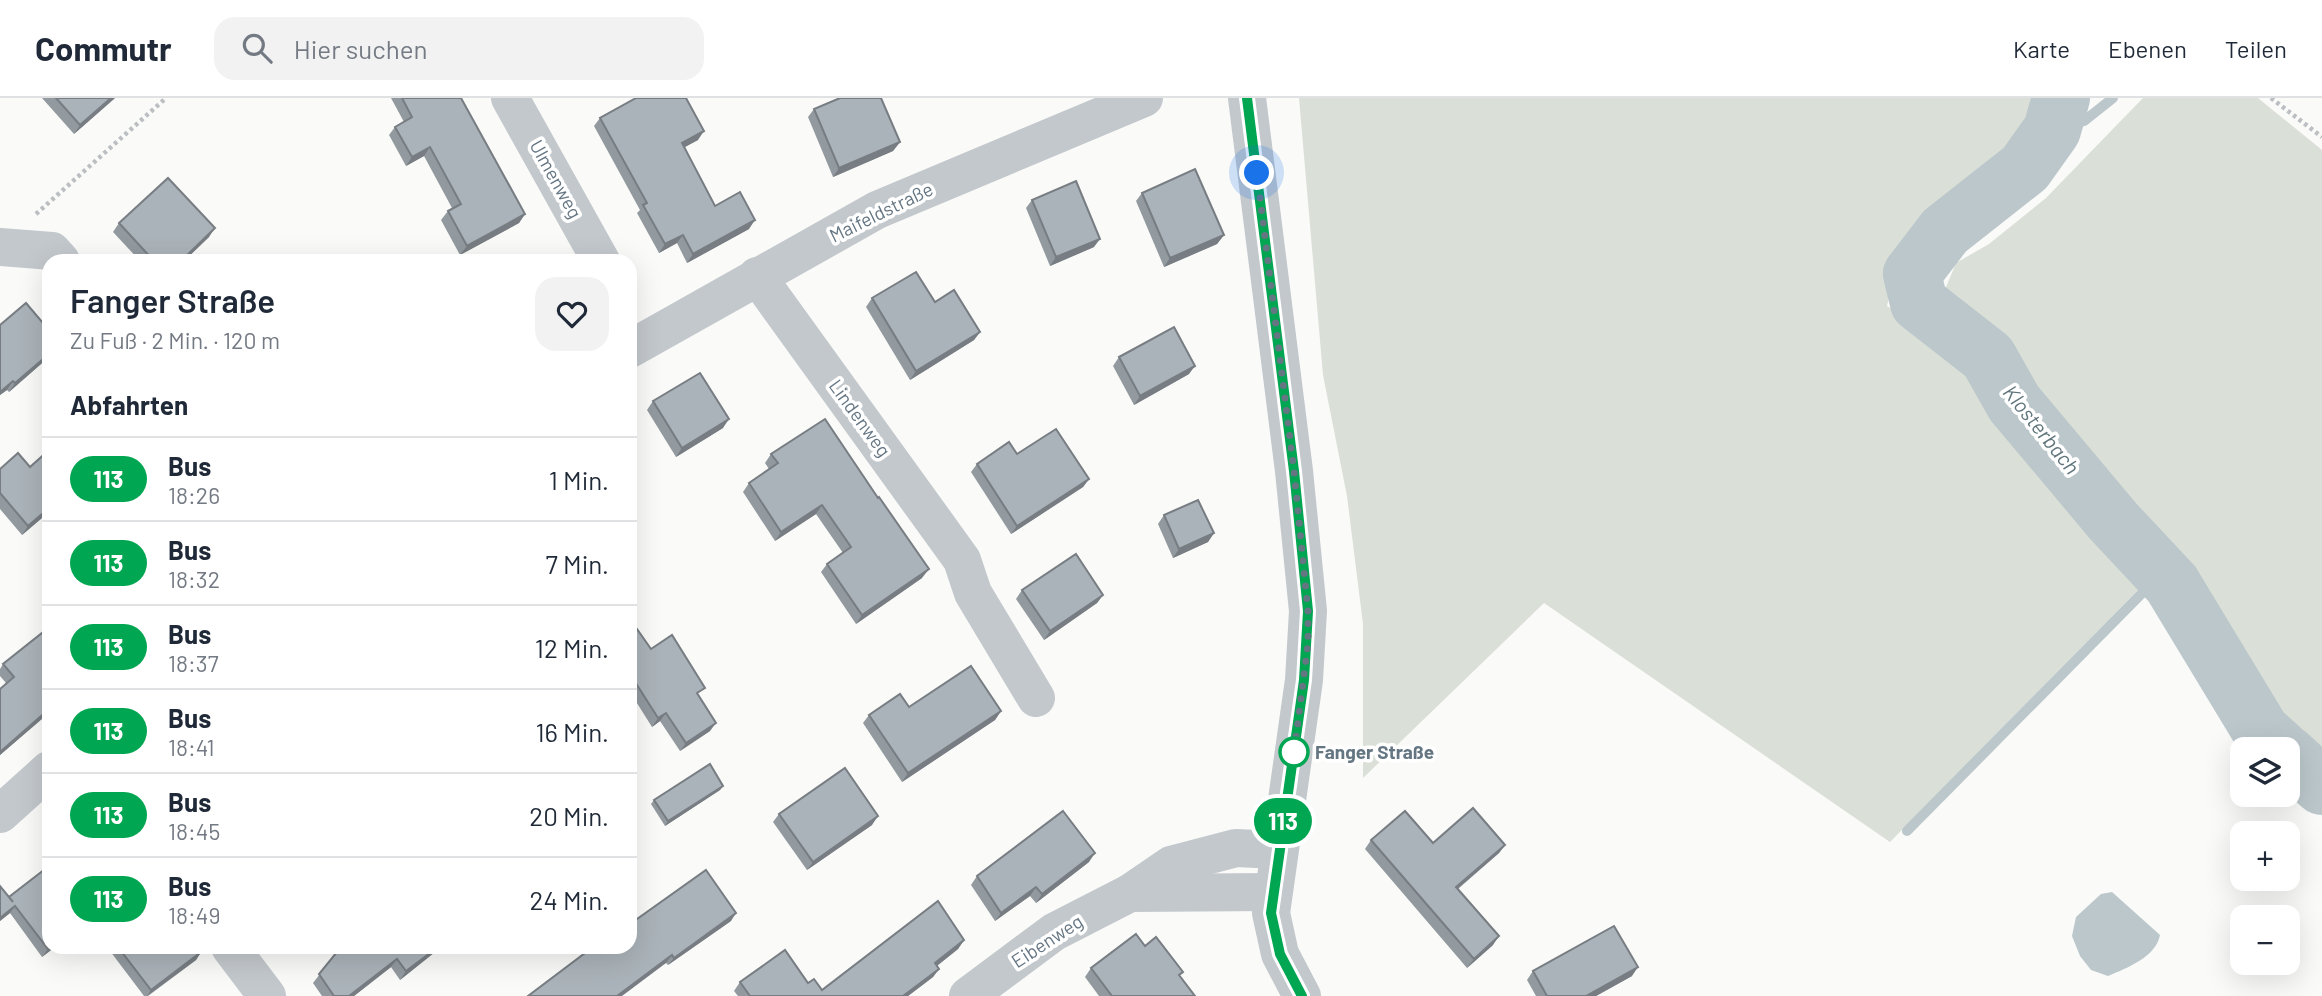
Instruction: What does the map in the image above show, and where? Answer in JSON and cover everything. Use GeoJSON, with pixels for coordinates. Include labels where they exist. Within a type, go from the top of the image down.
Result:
{"type":"FeatureCollection","features":[{"type":"Feature","properties":{"kind":"street","name":"Ulmenweg"},"geometry":{"type":"LineString","coordinates":[[510,98],[597,254]]}},
{"type":"Feature","properties":{"kind":"street","name":"Maifeldstraße"},"geometry":{"type":"LineString","coordinates":[[637,333],[757,276],[877,210],[1144,98]]}},
{"type":"Feature","properties":{"kind":"street"},"geometry":{"type":"LineString","coordinates":[[1247,98],[1293,457],[1308,611],[1304,680],[1271,913],[1274,933],[1291,978],[1302,996]]}},
{"type":"Feature","properties":{"kind":"street"},"geometry":{"type":"LineString","coordinates":[[0,247],[52,251],[55,254]]}},
{"type":"Feature","properties":{"kind":"street","name":"Lindenweg"},"geometry":{"type":"LineString","coordinates":[[757,276],[962,560],[973,593],[1036,698]]}},
{"type":"Feature","properties":{"kind":"street"},"geometry":{"type":"LineString","coordinates":[[0,814],[42,776]]}},
{"type":"Feature","properties":{"kind":"street","name":"Eibenweg"},"geometry":{"type":"LineString","coordinates":[[968,996],[1055,932],[1130,892],[1171,865],[1236,848],[1278,850]]}},
{"type":"Feature","properties":{"kind":"street","name":"Eibenweg"},"geometry":{"type":"LineString","coordinates":[[1130,892],[1272,892]]}},
{"type":"Feature","properties":{"kind":"street"},"geometry":{"type":"LineString","coordinates":[[235,954],[267,996]]}},
{"type":"Feature","properties":{"kind":"path"},"geometry":{"type":"LineString","coordinates":[[31,218],[166,98]]}},
{"type":"Feature","properties":{"kind":"path"},"geometry":{"type":"LineString","coordinates":[[2271,98],[2322,138]]}},
{"type":"Feature","properties":{"kind":"shaded area"},"geometry":{"type":"Polygon","coordinates":[[[1299,98],[2043,98],[2012,164],[1913,241],[1894,274],[1887,306],[1927,330],[1968,371],[2127,564],[2141,587],[1890,842],[1544,603],[1363,778],[1363,624],[1347,496],[1323,375],[1299,98]]]}},
{"type":"Feature","properties":{"kind":"shaded area"},"geometry":{"type":"Polygon","coordinates":[[[2143,98],[2258,98],[2322,150],[2322,764],[2300,742],[2300,737],[2296,737],[2272,713],[2188,581],[2033,411],[2002,364],[1941,299],[1956,263],[1989,244],[2046,198],[2143,98]]]}},
{"type":"Feature","properties":{"kind":"shaded area"},"geometry":{"type":"Polygon","coordinates":[[[2112,892],[2160,935],[2147,956],[2108,976],[2091,970],[2080,956],[2072,936],[2076,917],[2101,894],[2112,892]]]}},
{"type":"Feature","properties":{"kind":"building"},"geometry":{"type":"Polygon","coordinates":[[[56,98],[111,98],[80,125],[56,98]]]}},
{"type":"Feature","properties":{"kind":"building"},"geometry":{"type":"Polygon","coordinates":[[[402,98],[461,98],[525,214],[467,246],[448,211],[461,204],[430,147],[412,157],[395,127],[412,117],[402,98]]]}},
{"type":"Feature","properties":{"kind":"building"},"geometry":{"type":"Polygon","coordinates":[[[636,98],[686,98],[704,131],[682,143],[715,206],[740,192],[755,220],[693,254],[683,235],[665,244],[643,205],[647,203],[600,118],[636,98]]]}},
{"type":"Feature","properties":{"kind":"building"},"geometry":{"type":"Polygon","coordinates":[[[840,98],[881,98],[900,142],[839,168],[814,109],[840,98]]]}},
{"type":"Feature","properties":{"kind":"building"},"geometry":{"type":"Polygon","coordinates":[[[1195,169],[1224,235],[1170,258],[1142,193],[1195,169]]]}},
{"type":"Feature","properties":{"kind":"building"},"geometry":{"type":"Polygon","coordinates":[[[168,178],[215,228],[188,254],[148,254],[119,223],[168,178]]]}},
{"type":"Feature","properties":{"kind":"building"},"geometry":{"type":"Polygon","coordinates":[[[1076,181],[1100,239],[1056,257],[1032,200],[1076,181]]]}},
{"type":"Feature","properties":{"kind":"building"},"geometry":{"type":"Polygon","coordinates":[[[916,272],[935,302],[954,290],[980,332],[916,371],[872,298],[916,272]]]}},
{"type":"Feature","properties":{"kind":"building"},"geometry":{"type":"Polygon","coordinates":[[[26,303],[42,322],[42,360],[0,392],[0,325],[26,303]]]}},
{"type":"Feature","properties":{"kind":"building"},"geometry":{"type":"Polygon","coordinates":[[[1174,327],[1195,366],[1140,396],[1119,357],[1174,327]]]}},
{"type":"Feature","properties":{"kind":"building"},"geometry":{"type":"Polygon","coordinates":[[[700,373],[729,419],[682,448],[653,401],[700,373]]]}},
{"type":"Feature","properties":{"kind":"building"},"geometry":{"type":"Polygon","coordinates":[[[825,419],[929,569],[862,615],[827,564],[851,547],[822,505],[781,532],[749,483],[778,463],[771,454],[825,419]]]}},
{"type":"Feature","properties":{"kind":"building"},"geometry":{"type":"Polygon","coordinates":[[[1056,429],[1089,479],[1017,526],[977,464],[1009,442],[1017,454],[1056,429]]]}},
{"type":"Feature","properties":{"kind":"building"},"geometry":{"type":"Polygon","coordinates":[[[18,453],[30,467],[42,456],[42,514],[28,526],[0,493],[0,469],[18,453]]]}},
{"type":"Feature","properties":{"kind":"building"},"geometry":{"type":"Polygon","coordinates":[[[1198,500],[1214,533],[1179,549],[1164,515],[1198,500]]]}},
{"type":"Feature","properties":{"kind":"building"},"geometry":{"type":"Polygon","coordinates":[[[1076,554],[1103,595],[1050,631],[1022,590],[1076,554]]]}},
{"type":"Feature","properties":{"kind":"building"},"geometry":{"type":"Polygon","coordinates":[[[637,629],[651,649],[672,635],[705,688],[697,693],[716,723],[686,743],[666,713],[658,718],[637,685],[637,629]]]}},
{"type":"Feature","properties":{"kind":"building"},"geometry":{"type":"Polygon","coordinates":[[[42,633],[42,715],[0,752],[0,689],[14,677],[3,664],[42,633]]]}},
{"type":"Feature","properties":{"kind":"building"},"geometry":{"type":"Polygon","coordinates":[[[971,666],[1001,711],[908,773],[869,715],[900,694],[909,707],[971,666]]]}},
{"type":"Feature","properties":{"kind":"building"},"geometry":{"type":"Polygon","coordinates":[[[710,764],[723,786],[668,821],[654,800],[710,764]]]}},
{"type":"Feature","properties":{"kind":"building"},"geometry":{"type":"Polygon","coordinates":[[[845,768],[878,816],[813,862],[779,814],[845,768]]]}},
{"type":"Feature","properties":{"kind":"building"},"geometry":{"type":"Polygon","coordinates":[[[1473,808],[1505,845],[1456,887],[1499,936],[1474,959],[1371,840],[1405,811],[1433,843],[1473,808]]]}},
{"type":"Feature","properties":{"kind":"building"},"geometry":{"type":"Polygon","coordinates":[[[1063,811],[1095,853],[1042,894],[1036,887],[1001,913],[977,876],[1063,811]]]}},
{"type":"Feature","properties":{"kind":"building"},"geometry":{"type":"Polygon","coordinates":[[[706,870],[736,913],[674,958],[672,955],[617,996],[528,996],[584,954],[637,954],[637,919],[706,870]]]}},
{"type":"Feature","properties":{"kind":"building"},"geometry":{"type":"Polygon","coordinates":[[[42,871],[42,941],[15,906],[0,918],[0,886],[13,902],[9,897],[42,871]]]}},
{"type":"Feature","properties":{"kind":"building"},"geometry":{"type":"Polygon","coordinates":[[[938,901],[964,940],[935,963],[939,969],[903,996],[750,996],[740,982],[785,950],[808,983],[814,979],[822,990],[938,901]]]}},
{"type":"Feature","properties":{"kind":"building"},"geometry":{"type":"Polygon","coordinates":[[[1614,926],[1638,967],[1586,996],[1547,996],[1533,971],[1614,926]]]}},
{"type":"Feature","properties":{"kind":"building"},"geometry":{"type":"Polygon","coordinates":[[[1136,934],[1145,946],[1156,937],[1183,972],[1179,975],[1195,996],[1112,996],[1091,968],[1136,934]]]}},
{"type":"Feature","properties":{"kind":"building"},"geometry":{"type":"Polygon","coordinates":[[[123,954],[198,954],[151,990],[123,954]]]}},
{"type":"Feature","properties":{"kind":"building"},"geometry":{"type":"Polygon","coordinates":[[[335,954],[429,954],[406,971],[397,959],[349,996],[334,996],[319,974],[335,954]]]}},
{"type":"Feature","properties":{"kind":"waterway","name":"Klosterbach"},"geometry":{"type":"LineString","coordinates":[[2061,98],[2052,130],[2025,168],[1945,231],[1912,274],[1919,303],[1988,357],[2014,403],[2113,521],[2172,584],[2261,731],[2268,737]]}},
{"type":"Feature","properties":{"kind":"waterway"},"geometry":{"type":"LineString","coordinates":[[2052,130],[2084,121],[2113,98]]}},
{"type":"Feature","properties":{"kind":"waterway"},"geometry":{"type":"LineString","coordinates":[[1907,831],[2162,573]]}},
{"type":"Feature","properties":{"kind":"waterway","name":"Klosterbach"},"geometry":{"type":"LineString","coordinates":[[2300,766],[2322,786]]}},
{"type":"Feature","properties":{"kind":"bus line","name":"113"},"geometry":{"type":"LineString","coordinates":[[1247,98],[1294,471],[1308,611],[1304,680],[1271,913],[1280,954],[1302,996]]}},
{"type":"Feature","properties":{"kind":"place","name":"Fanger Straße"},"geometry":{"type":"Point","coordinates":[1294,752]}},
{"type":"Feature","properties":{"kind":"route"},"geometry":{"type":"LineString","coordinates":[[1257,173],[1294,471],[1308,611],[1308,644],[1294,752]]}}]}
